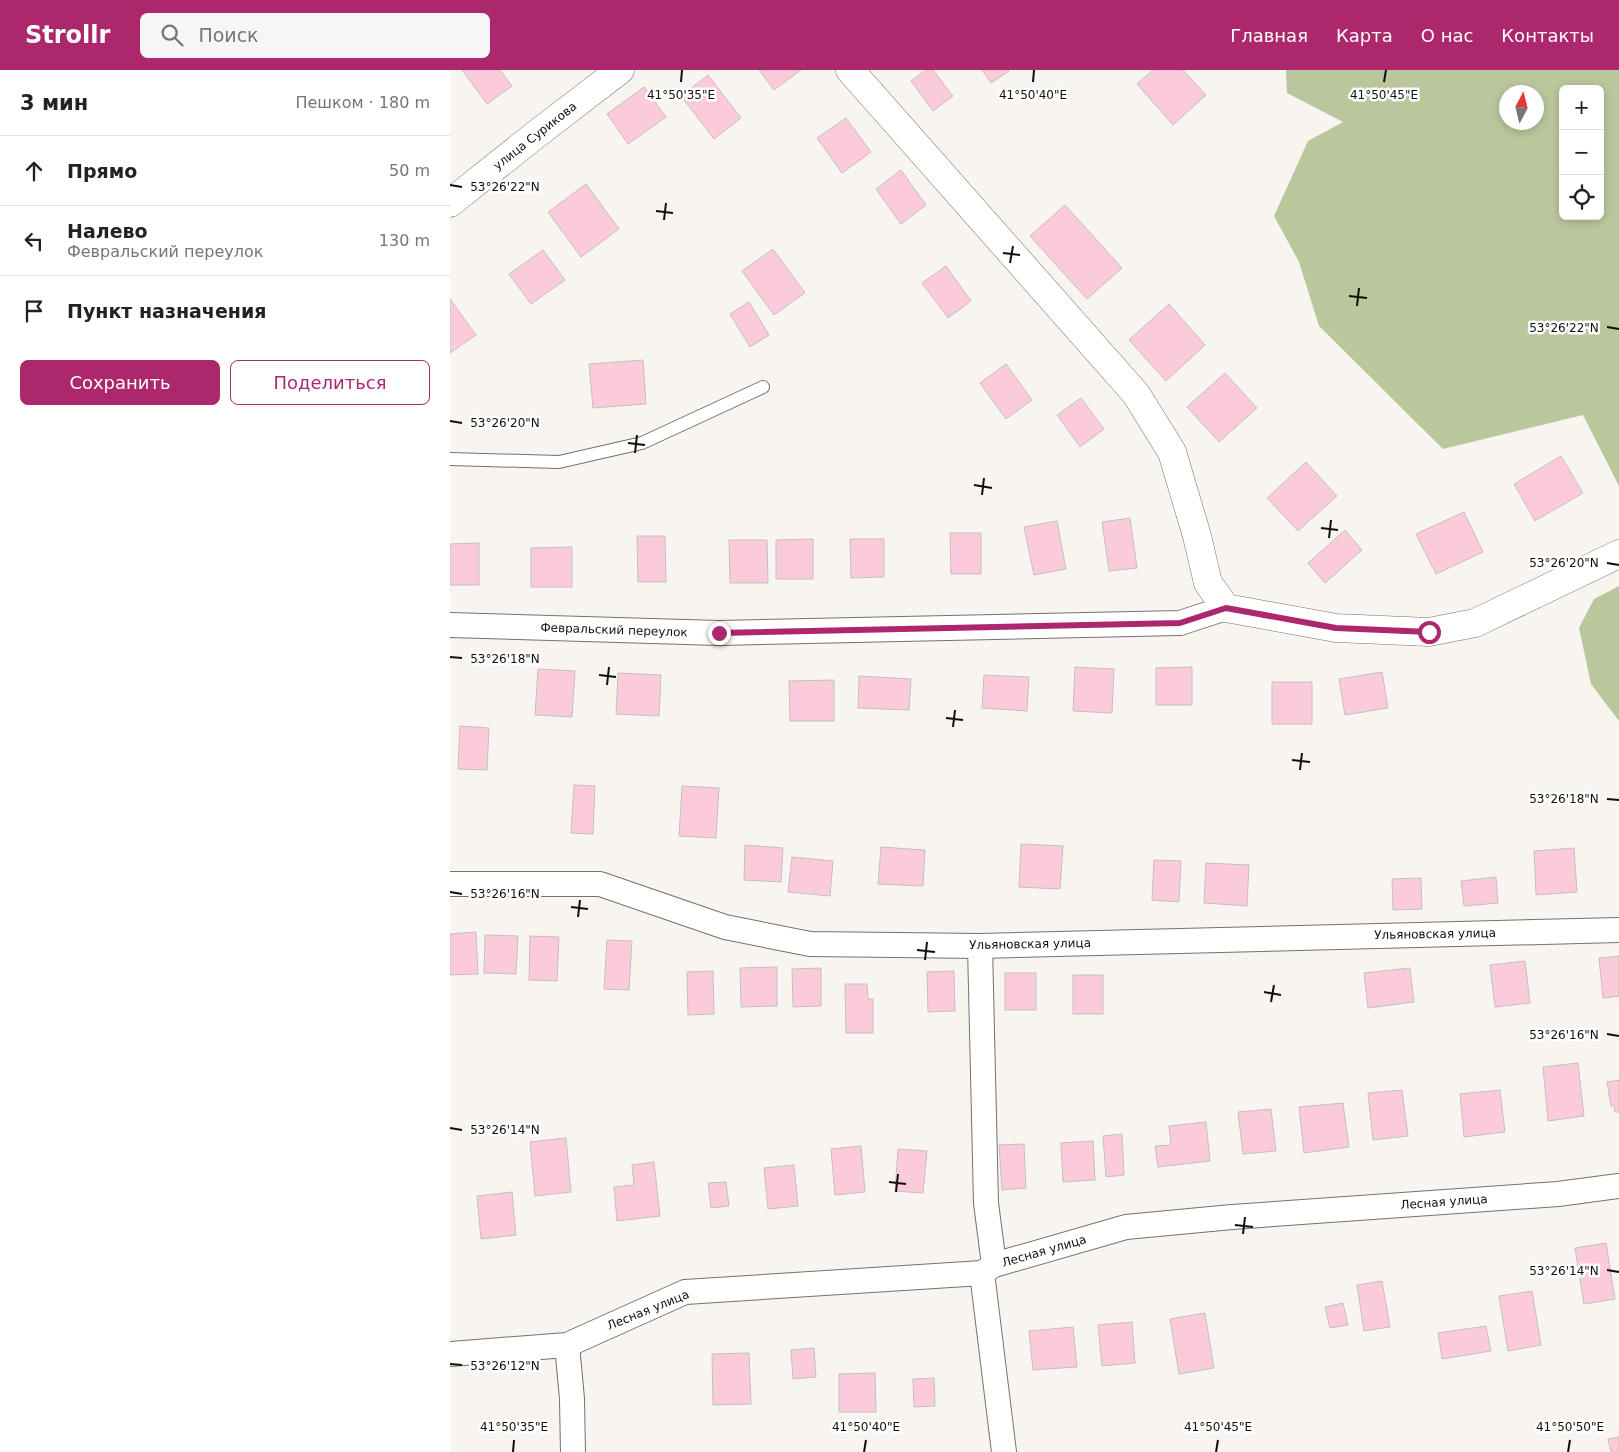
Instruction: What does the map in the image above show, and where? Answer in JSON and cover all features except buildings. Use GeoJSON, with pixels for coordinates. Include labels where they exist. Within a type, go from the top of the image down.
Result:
{"type":"FeatureCollection","features":[{"type":"Feature","properties":{"kind":"street","name":"улица Сурикова"},"geometry":{"type":"LineString","coordinates":[[450,203],[620,70]]}},
{"type":"Feature","properties":{"kind":"street"},"geometry":{"type":"LineString","coordinates":[[855,72],[1136,394],[1172,452],[1197,536],[1208,583],[1226,608],[1336,628],[1429,632],[1474,623],[1619,554]]}},
{"type":"Feature","properties":{"kind":"street","name":"Февральский переулок"},"geometry":{"type":"LineString","coordinates":[[450,625],[719,633],[1180,623],[1226,608]]}},
{"type":"Feature","properties":{"kind":"street","name":"Ульяновская улица"},"geometry":{"type":"LineString","coordinates":[[450,884],[600,884],[725,927],[810,944],[980,946],[1619,930]]}},
{"type":"Feature","properties":{"kind":"street"},"geometry":{"type":"LineString","coordinates":[[980,946],[988,1269],[1004,1452]]}},
{"type":"Feature","properties":{"kind":"street","name":"Лесная улица"},"geometry":{"type":"LineString","coordinates":[[450,1354],[567,1345],[685,1292],[988,1269],[1126,1227],[1232,1217],[1558,1194],[1619,1186]]}},
{"type":"Feature","properties":{"kind":"street"},"geometry":{"type":"LineString","coordinates":[[567,1345],[572,1399],[573,1452]]}},
{"type":"Feature","properties":{"kind":"lane"},"geometry":{"type":"LineString","coordinates":[[450,459],[559,462],[642,443],[763,387]]}},
{"type":"Feature","properties":{"kind":"green space"},"geometry":{"type":"Polygon","coordinates":[[[1286,70],[1619,70],[1619,486],[1583,415],[1443,449],[1319,326],[1299,262],[1274,216],[1308,141],[1343,122],[1287,93],[1286,70]]]}},
{"type":"Feature","properties":{"kind":"green space"},"geometry":{"type":"Polygon","coordinates":[[[1619,586],[1619,721],[1591,684],[1579,628],[1594,599],[1619,586]]]}},
{"type":"Feature","properties":{"kind":"route"},"geometry":{"type":"LineString","coordinates":[[719,633],[1180,623],[1226,608],[1336,628],[1429,632]]}}]}
